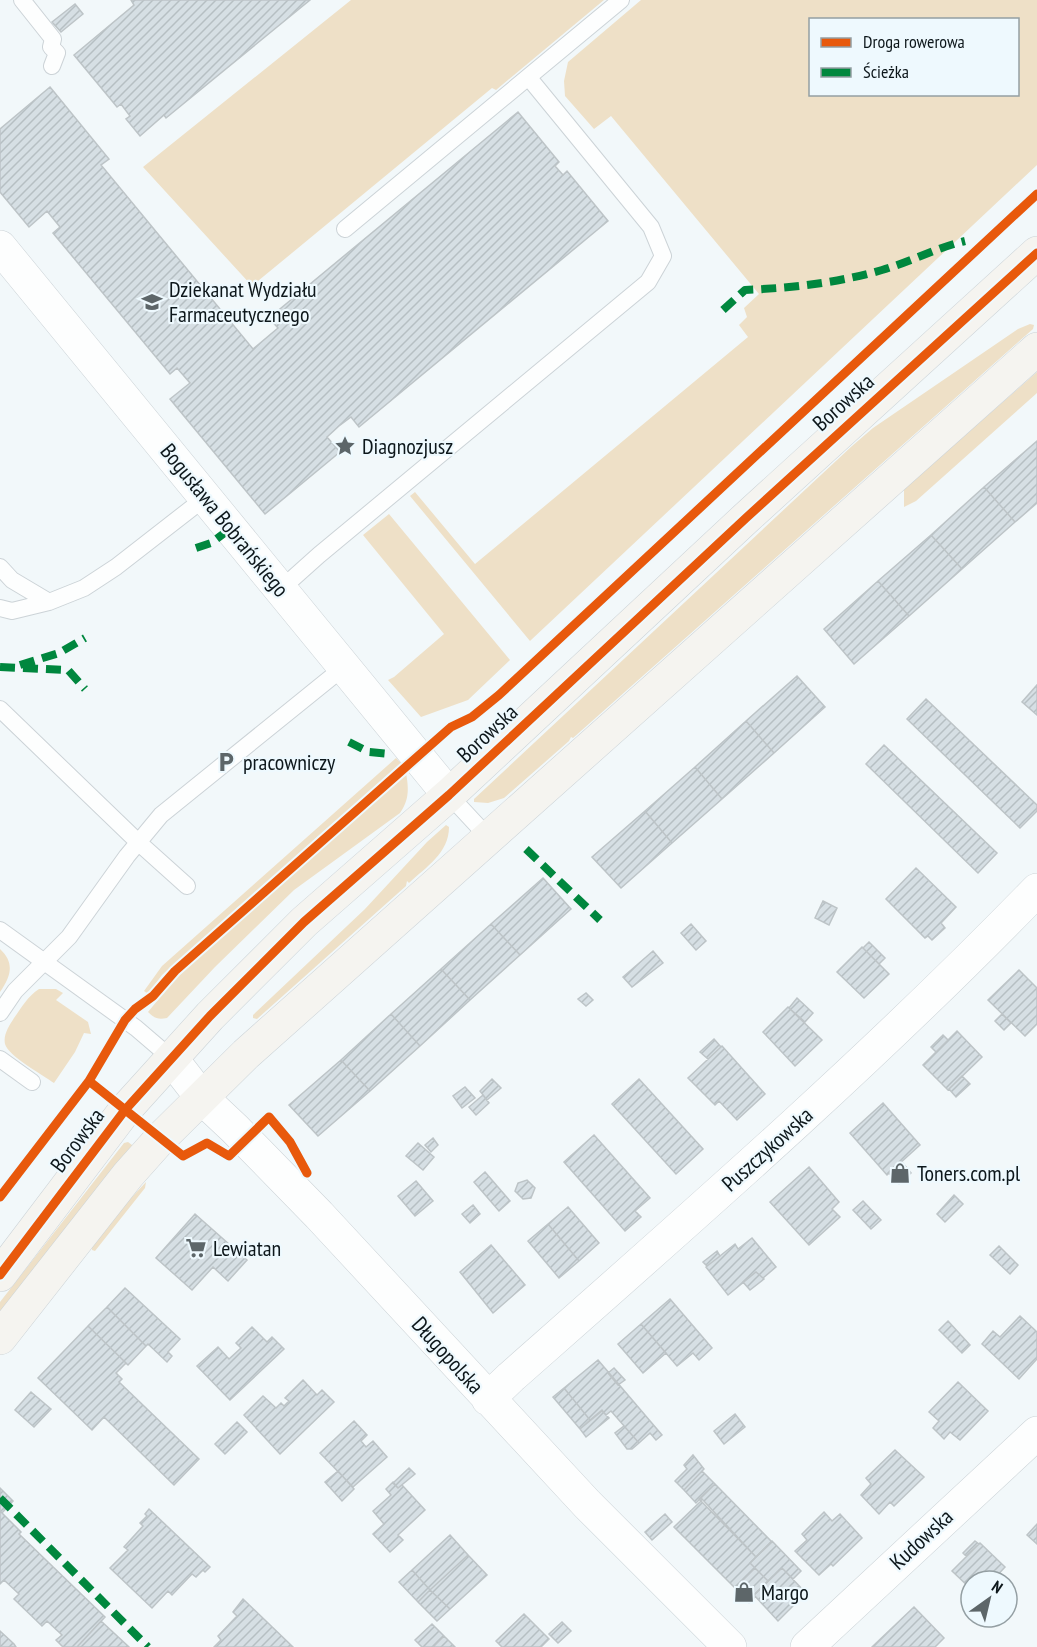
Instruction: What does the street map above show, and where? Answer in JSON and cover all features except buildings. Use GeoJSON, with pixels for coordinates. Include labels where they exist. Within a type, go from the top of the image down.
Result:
{"type":"FeatureCollection","features":[{"type":"Feature","properties":{"kind":"street","name":"Bogusława Bobrańskiego"},"geometry":{"type":"LineString","coordinates":[[0,247],[449,795]]}},
{"type":"Feature","properties":{"kind":"street","name":"Borowska"},"geometry":{"type":"LineString","coordinates":[[0,1275],[125,1110],[210,1016],[304,922],[449,795],[762,503],[1033,264]]}},
{"type":"Feature","properties":{"kind":"street"},"geometry":{"type":"LineString","coordinates":[[0,1338],[161,1138],[246,1054],[1037,349]]}},
{"type":"Feature","properties":{"kind":"street","name":"Puszczykowska"},"geometry":{"type":"LineString","coordinates":[[488,1400],[511,1377],[784,1136],[956,973],[1037,890]]}},
{"type":"Feature","properties":{"kind":"street","name":"Długopolska"},"geometry":{"type":"LineString","coordinates":[[171,1058],[202,1098],[319,1215],[488,1400],[587,1504],[730,1647]]}},
{"type":"Feature","properties":{"kind":"street","name":"Kudowska"},"geometry":{"type":"LineString","coordinates":[[807,1647],[1037,1433]]}},
{"type":"Feature","properties":{"kind":"lane"},"geometry":{"type":"LineString","coordinates":[[22,0],[53,39],[51,47],[57,53],[52,66]]}},
{"type":"Feature","properties":{"kind":"lane"},"geometry":{"type":"LineString","coordinates":[[345,230],[621,0]]}},
{"type":"Feature","properties":{"kind":"lane"},"geometry":{"type":"LineString","coordinates":[[281,589],[648,282],[663,256],[651,227],[529,78]]}},
{"type":"Feature","properties":{"kind":"lane"},"geometry":{"type":"LineString","coordinates":[[0,608],[12,611],[49,603],[84,588],[116,567],[206,497]]}},
{"type":"Feature","properties":{"kind":"lane"},"geometry":{"type":"LineString","coordinates":[[0,567],[12,580],[49,603]]}},
{"type":"Feature","properties":{"kind":"lane"},"geometry":{"type":"LineString","coordinates":[[0,1013],[15,991],[69,937],[138,842],[161,815],[344,667]]}},
{"type":"Feature","properties":{"kind":"lane"},"geometry":{"type":"LineString","coordinates":[[0,709],[187,886]]}},
{"type":"Feature","properties":{"kind":"lane"},"geometry":{"type":"LineString","coordinates":[[449,795],[488,837]]}},
{"type":"Feature","properties":{"kind":"lane"},"geometry":{"type":"LineString","coordinates":[[0,930],[136,1028],[171,1058]]}},
{"type":"Feature","properties":{"kind":"lane"},"geometry":{"type":"LineString","coordinates":[[0,1059],[33,1082]]}},
{"type":"Feature","properties":{"kind":"shaded area"},"geometry":{"type":"Polygon","coordinates":[[[351,0],[604,0],[496,90],[492,88],[252,286],[143,167],[351,0]]]}},
{"type":"Feature","properties":{"kind":"shaded area"},"geometry":{"type":"Polygon","coordinates":[[[641,0],[1037,0],[1037,165],[530,641],[410,496],[415,492],[475,564],[748,337],[739,325],[747,317],[744,308],[759,294],[611,116],[594,129],[565,96],[564,81],[568,62],[641,0]]]}},
{"type":"Feature","properties":{"kind":"shaded area"},"geometry":{"type":"Polygon","coordinates":[[[1030,324],[1034,325],[1033,329],[504,798],[488,803],[474,802],[474,799],[852,446],[873,428],[1018,329],[1030,324]]]}},
{"type":"Feature","properties":{"kind":"shaded area"},"geometry":{"type":"Polygon","coordinates":[[[1037,372],[1037,393],[916,501],[904,507],[904,490],[907,486],[1037,372]]]}},
{"type":"Feature","properties":{"kind":"shaded area"},"geometry":{"type":"Polygon","coordinates":[[[389,514],[510,660],[468,700],[421,717],[388,680],[444,634],[363,535],[389,514]]]}},
{"type":"Feature","properties":{"kind":"shaded area"},"geometry":{"type":"Polygon","coordinates":[[[396,758],[401,763],[162,975],[148,994],[144,991],[162,966],[396,758]]]}},
{"type":"Feature","properties":{"kind":"shaded area"},"geometry":{"type":"Polygon","coordinates":[[[406,773],[408,794],[400,813],[294,890],[215,967],[167,1018],[156,1018],[148,1012],[180,973],[406,773]]]}},
{"type":"Feature","properties":{"kind":"shaded area"},"geometry":{"type":"Polygon","coordinates":[[[446,825],[449,827],[445,844],[429,865],[409,883],[407,881],[406,886],[257,1019],[253,1018],[253,1015],[365,909],[427,842],[446,825]]]}},
{"type":"Feature","properties":{"kind":"shaded area"},"geometry":{"type":"Polygon","coordinates":[[[0,949],[8,959],[10,970],[7,981],[0,992],[0,949]]]}},
{"type":"Feature","properties":{"kind":"shaded area"},"geometry":{"type":"Polygon","coordinates":[[[39,989],[56,989],[63,993],[56,1000],[88,1022],[91,1034],[84,1033],[75,1052],[54,1083],[19,1060],[5,1044],[8,1027],[28,998],[39,989]]]}},
{"type":"Feature","properties":{"kind":"shaded area"},"geometry":{"type":"Polygon","coordinates":[[[128,1142],[132,1147],[0,1315],[0,1302],[124,1143],[128,1142]]]}},
{"type":"Feature","properties":{"kind":"shaded area"},"geometry":{"type":"Polygon","coordinates":[[[146,1182],[145,1188],[95,1251],[92,1250],[118,1212],[146,1182]]]}},
{"type":"Feature","properties":{"kind":"marked path"},"geometry":{"type":"LineString","coordinates":[[723,310],[745,290],[831,282],[865,275],[965,241]]}},
{"type":"Feature","properties":{"kind":"marked path"},"geometry":{"type":"LineString","coordinates":[[196,548],[211,543],[231,528]]}},
{"type":"Feature","properties":{"kind":"marked path"},"geometry":{"type":"LineString","coordinates":[[20,665],[59,653],[85,638]]}},
{"type":"Feature","properties":{"kind":"marked path"},"geometry":{"type":"LineString","coordinates":[[0,667],[68,670],[85,689]]}},
{"type":"Feature","properties":{"kind":"marked path"},"geometry":{"type":"LineString","coordinates":[[349,742],[369,752],[391,754]]}},
{"type":"Feature","properties":{"kind":"marked path"},"geometry":{"type":"LineString","coordinates":[[526,849],[600,920]]}},
{"type":"Feature","properties":{"kind":"marked path"},"geometry":{"type":"LineString","coordinates":[[0,1498],[148,1647]]}},
{"type":"Feature","properties":{"kind":"cycle path"},"geometry":{"type":"LineString","coordinates":[[0,1197],[89,1081],[125,1020],[135,1009],[153,996],[175,971],[451,727],[472,717],[499,695],[1037,194]]}},
{"type":"Feature","properties":{"kind":"cycle path"},"geometry":{"type":"LineString","coordinates":[[0,1275],[125,1110],[210,1016],[304,922],[449,795],[746,518],[1037,253]]}},
{"type":"Feature","properties":{"kind":"cycle path"},"geometry":{"type":"LineString","coordinates":[[89,1081],[183,1156],[207,1143],[229,1156],[269,1117],[290,1142],[307,1173]]}},
{"type":"Feature","properties":{"kind":"place","name":"Dziekanat Wydziału Farmaceutycznego"},"geometry":{"type":"Point","coordinates":[152,302]}},
{"type":"Feature","properties":{"kind":"place","name":"Diagnozjusz"},"geometry":{"type":"Point","coordinates":[345,446]}},
{"type":"Feature","properties":{"kind":"place","name":"pracowniczy"},"geometry":{"type":"Point","coordinates":[226,762]}},
{"type":"Feature","properties":{"kind":"place","name":"Toners.com.pl"},"geometry":{"type":"Point","coordinates":[900,1173]}},
{"type":"Feature","properties":{"kind":"place","name":"Lewiatan"},"geometry":{"type":"Point","coordinates":[196,1248]}},
{"type":"Feature","properties":{"kind":"place","name":"Margo"},"geometry":{"type":"Point","coordinates":[744,1592]}}]}
